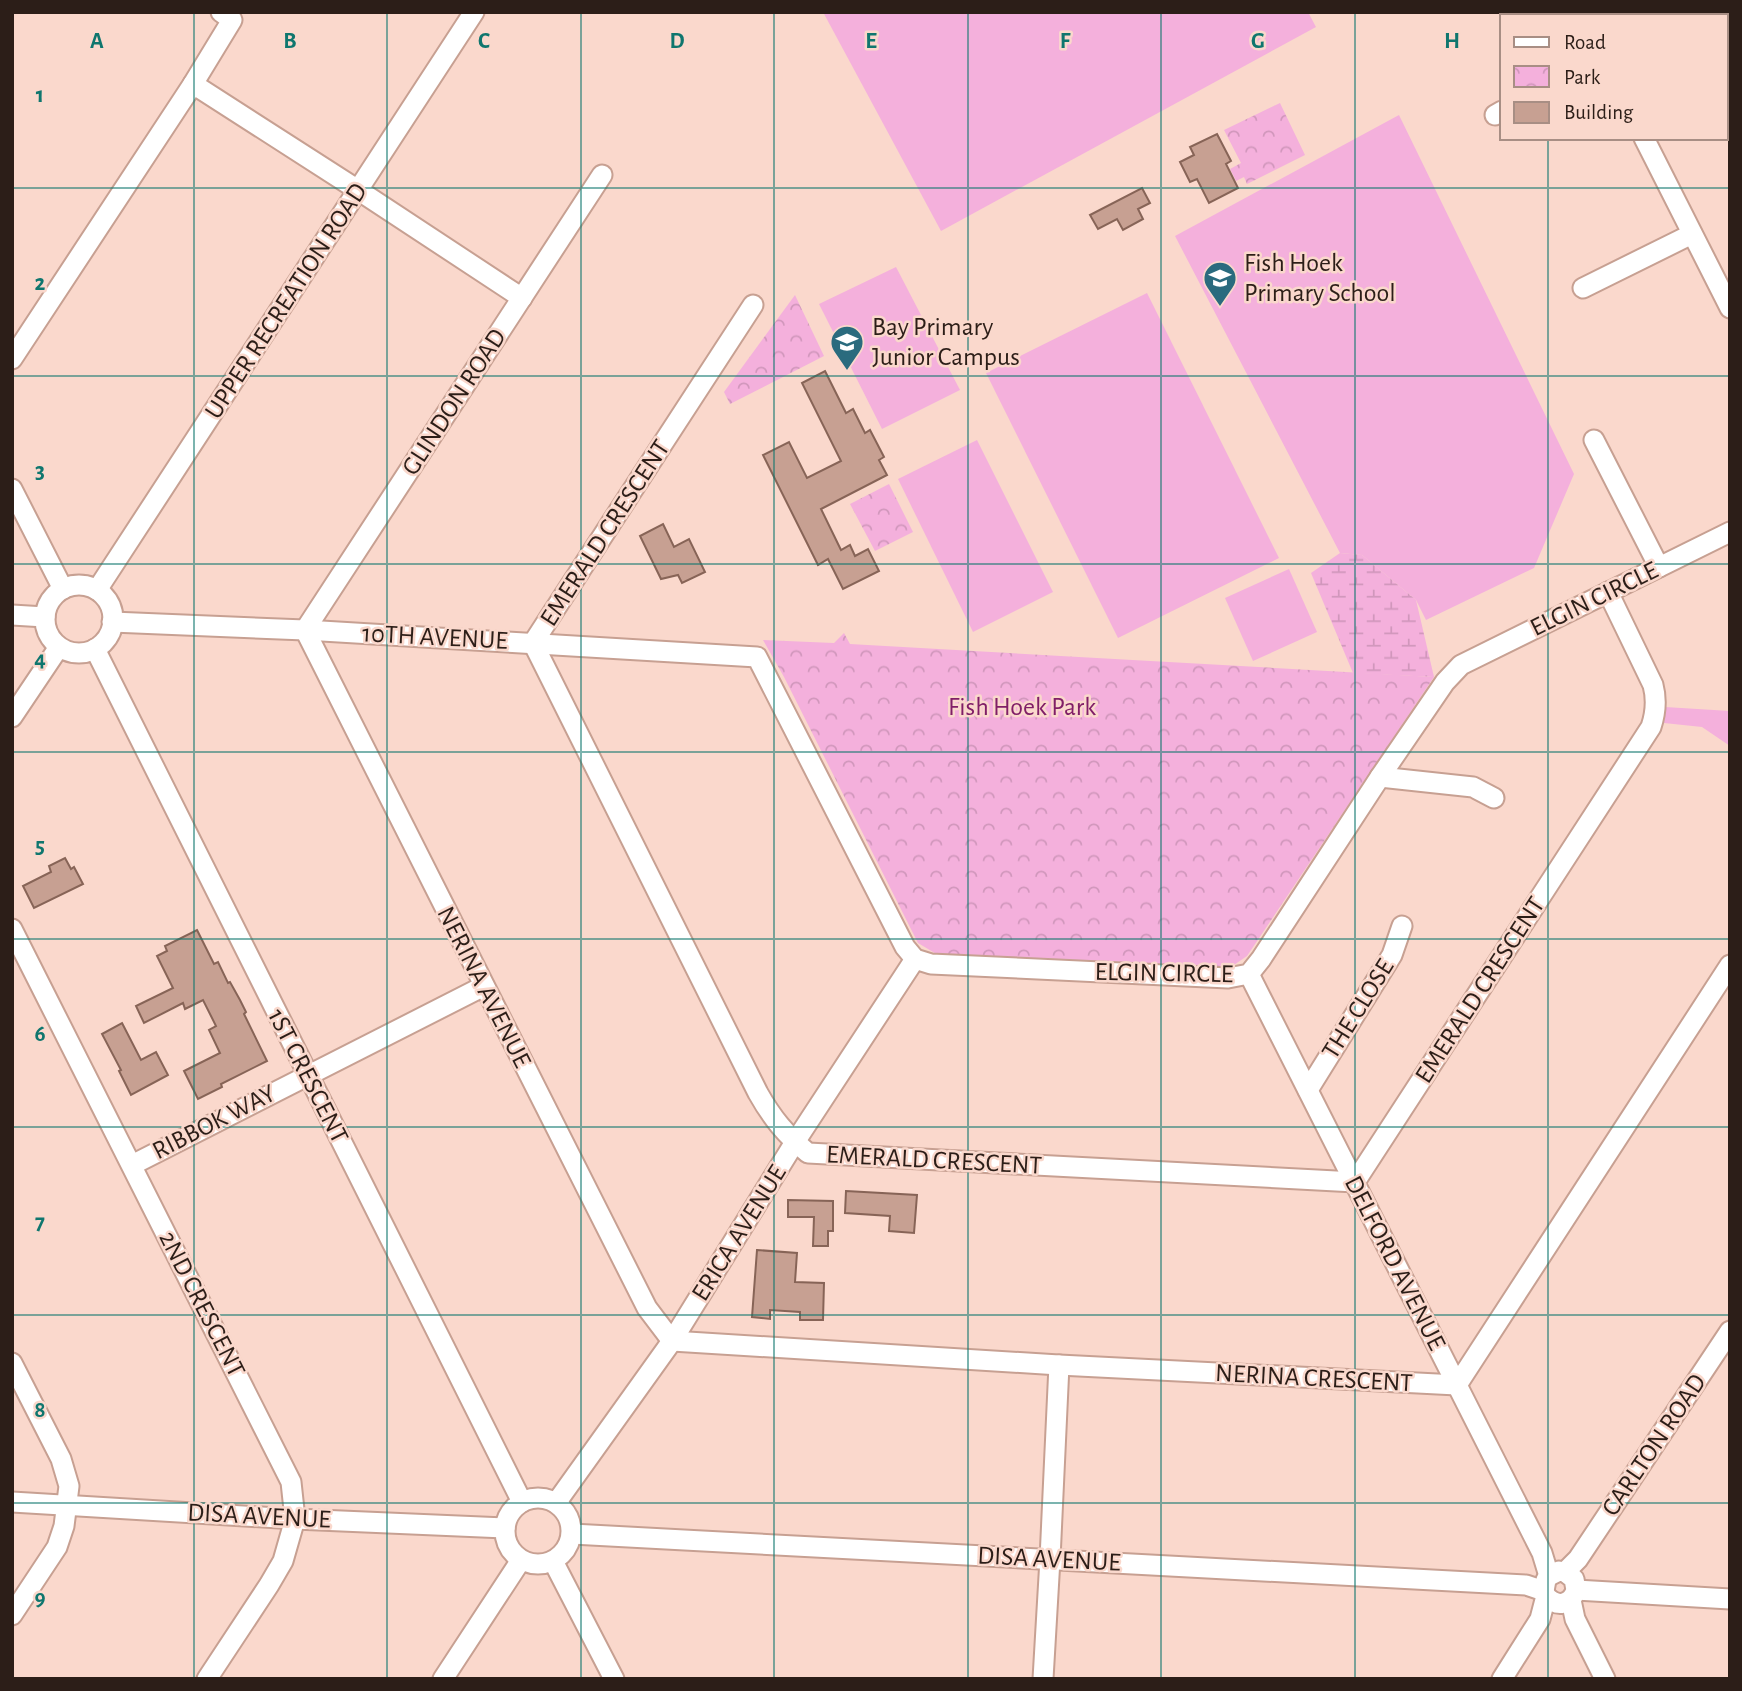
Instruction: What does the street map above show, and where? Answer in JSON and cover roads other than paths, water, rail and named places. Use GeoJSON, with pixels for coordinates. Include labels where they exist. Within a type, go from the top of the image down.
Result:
{"type":"FeatureCollection","features":[{"type":"Feature","properties":{"kind":"street","name":"UPPER RECREATION ROAD"},"geometry":{"type":"LineString","coordinates":[[97,590],[474,12]]}},
{"type":"Feature","properties":{"kind":"street"},"geometry":{"type":"LineString","coordinates":[[12,359],[193,84],[227,16]]}},
{"type":"Feature","properties":{"kind":"street"},"geometry":{"type":"LineString","coordinates":[[193,84],[522,298]]}},
{"type":"Feature","properties":{"kind":"street"},"geometry":{"type":"LineString","coordinates":[[1646,140],[1730,308]]}},
{"type":"Feature","properties":{"kind":"street","name":"GLINDON ROAD"},"geometry":{"type":"LineString","coordinates":[[305,630],[602,175]]}},
{"type":"Feature","properties":{"kind":"street"},"geometry":{"type":"LineString","coordinates":[[1583,288],[1692,234]]}},
{"type":"Feature","properties":{"kind":"street","name":"EMERALD CRESCENT"},"geometry":{"type":"LineString","coordinates":[[753,305],[533,643],[758,1093],[771,1116],[808,1153],[1355,1182],[1651,727],[1656,707],[1653,685],[1608,592]]}},
{"type":"Feature","properties":{"kind":"street"},"geometry":{"type":"LineString","coordinates":[[1594,440],[1659,567]]}},
{"type":"Feature","properties":{"kind":"street"},"geometry":{"type":"LineString","coordinates":[[12,489],[63,589]]}},
{"type":"Feature","properties":{"kind":"street","name":"ELGIN CIRCLE"},"geometry":{"type":"LineString","coordinates":[[915,959],[942,965],[1214,977],[1249,974],[1445,682],[1461,665],[1730,532]]}},
{"type":"Feature","properties":{"kind":"street"},"geometry":{"type":"LineString","coordinates":[[84,585],[97,590],[109,604],[112,622],[110,633],[95,649],[76,653],[67,651],[59,647],[48,634],[45,617],[47,606],[63,589],[84,585]]}},
{"type":"Feature","properties":{"kind":"street"},"geometry":{"type":"LineString","coordinates":[[12,615],[45,617]]}},
{"type":"Feature","properties":{"kind":"street","name":"10TH AVENUE"},"geometry":{"type":"LineString","coordinates":[[112,622],[305,630],[757,657],[898,935],[915,959]]}},
{"type":"Feature","properties":{"kind":"street","name":"NERINA AVENUE"},"geometry":{"type":"LineString","coordinates":[[305,630],[647,1308],[672,1340]]}},
{"type":"Feature","properties":{"kind":"street"},"geometry":{"type":"LineString","coordinates":[[12,717],[59,647]]}},
{"type":"Feature","properties":{"kind":"street","name":"1ST CRESCENT"},"geometry":{"type":"LineString","coordinates":[[95,649],[522,1502]]}},
{"type":"Feature","properties":{"kind":"street"},"geometry":{"type":"LineString","coordinates":[[1380,777],[1472,787],[1494,799]]}},
{"type":"Feature","properties":{"kind":"street","name":"THE CLOSE"},"geometry":{"type":"LineString","coordinates":[[1308,1090],[1392,955],[1402,926]]}},
{"type":"Feature","properties":{"kind":"street","name":"2ND CRESCENT"},"geometry":{"type":"LineString","coordinates":[[12,929],[291,1482],[295,1518],[283,1560],[207,1679]]}},
{"type":"Feature","properties":{"kind":"street","name":"ERICA AVENUE"},"geometry":{"type":"LineString","coordinates":[[556,1503],[672,1340],[795,1142],[915,959]]}},
{"type":"Feature","properties":{"kind":"street"},"geometry":{"type":"LineString","coordinates":[[1457,1385],[1730,965]]}},
{"type":"Feature","properties":{"kind":"street","name":"DELFORD AVENUE"},"geometry":{"type":"LineString","coordinates":[[1249,974],[1605,1679]]}},
{"type":"Feature","properties":{"kind":"street","name":"RIBBOK WAY"},"geometry":{"type":"LineString","coordinates":[[132,1165],[484,986]]}},
{"type":"Feature","properties":{"kind":"street","name":"CARLTON ROAD"},"geometry":{"type":"LineString","coordinates":[[1502,1679],[1558,1585],[1730,1331]]}},
{"type":"Feature","properties":{"kind":"street","name":"NERINA CRESCENT"},"geometry":{"type":"LineString","coordinates":[[672,1340],[685,1343],[1059,1365],[1457,1385]]}},
{"type":"Feature","properties":{"kind":"street"},"geometry":{"type":"LineString","coordinates":[[12,1363],[61,1459],[69,1486],[64,1525],[57,1547],[12,1615]]}},
{"type":"Feature","properties":{"kind":"street"},"geometry":{"type":"LineString","coordinates":[[1043,1679],[1059,1365]]}},
{"type":"Feature","properties":{"kind":"street"},"geometry":{"type":"LineString","coordinates":[[539,1498],[556,1503],[568,1516],[572,1534],[566,1550],[553,1562],[531,1564],[521,1560],[509,1546],[505,1528],[511,1513],[522,1502],[539,1498]]}},
{"type":"Feature","properties":{"kind":"street","name":"DISA AVENUE"},"geometry":{"type":"LineString","coordinates":[[12,1502],[505,1528]]}},
{"type":"Feature","properties":{"kind":"street","name":"DISA AVENUE"},"geometry":{"type":"LineString","coordinates":[[572,1534],[1558,1585],[1730,1599]]}},
{"type":"Feature","properties":{"kind":"street"},"geometry":{"type":"LineString","coordinates":[[443,1679],[521,1560]]}},
{"type":"Feature","properties":{"kind":"street"},"geometry":{"type":"LineString","coordinates":[[553,1562],[614,1679]]}},
{"type":"Feature","properties":{"kind":"place","name":"Fish Hoek Primary School"},"geometry":{"type":"Point","coordinates":[1220,308]}},
{"type":"Feature","properties":{"kind":"place","name":"Bay Primary Junior Campus"},"geometry":{"type":"Point","coordinates":[847,372]}},
{"type":"Feature","properties":{"kind":"park label","name":"Fish Hoek Park"},"geometry":{"type":"Point","coordinates":[1022,707]}}]}
